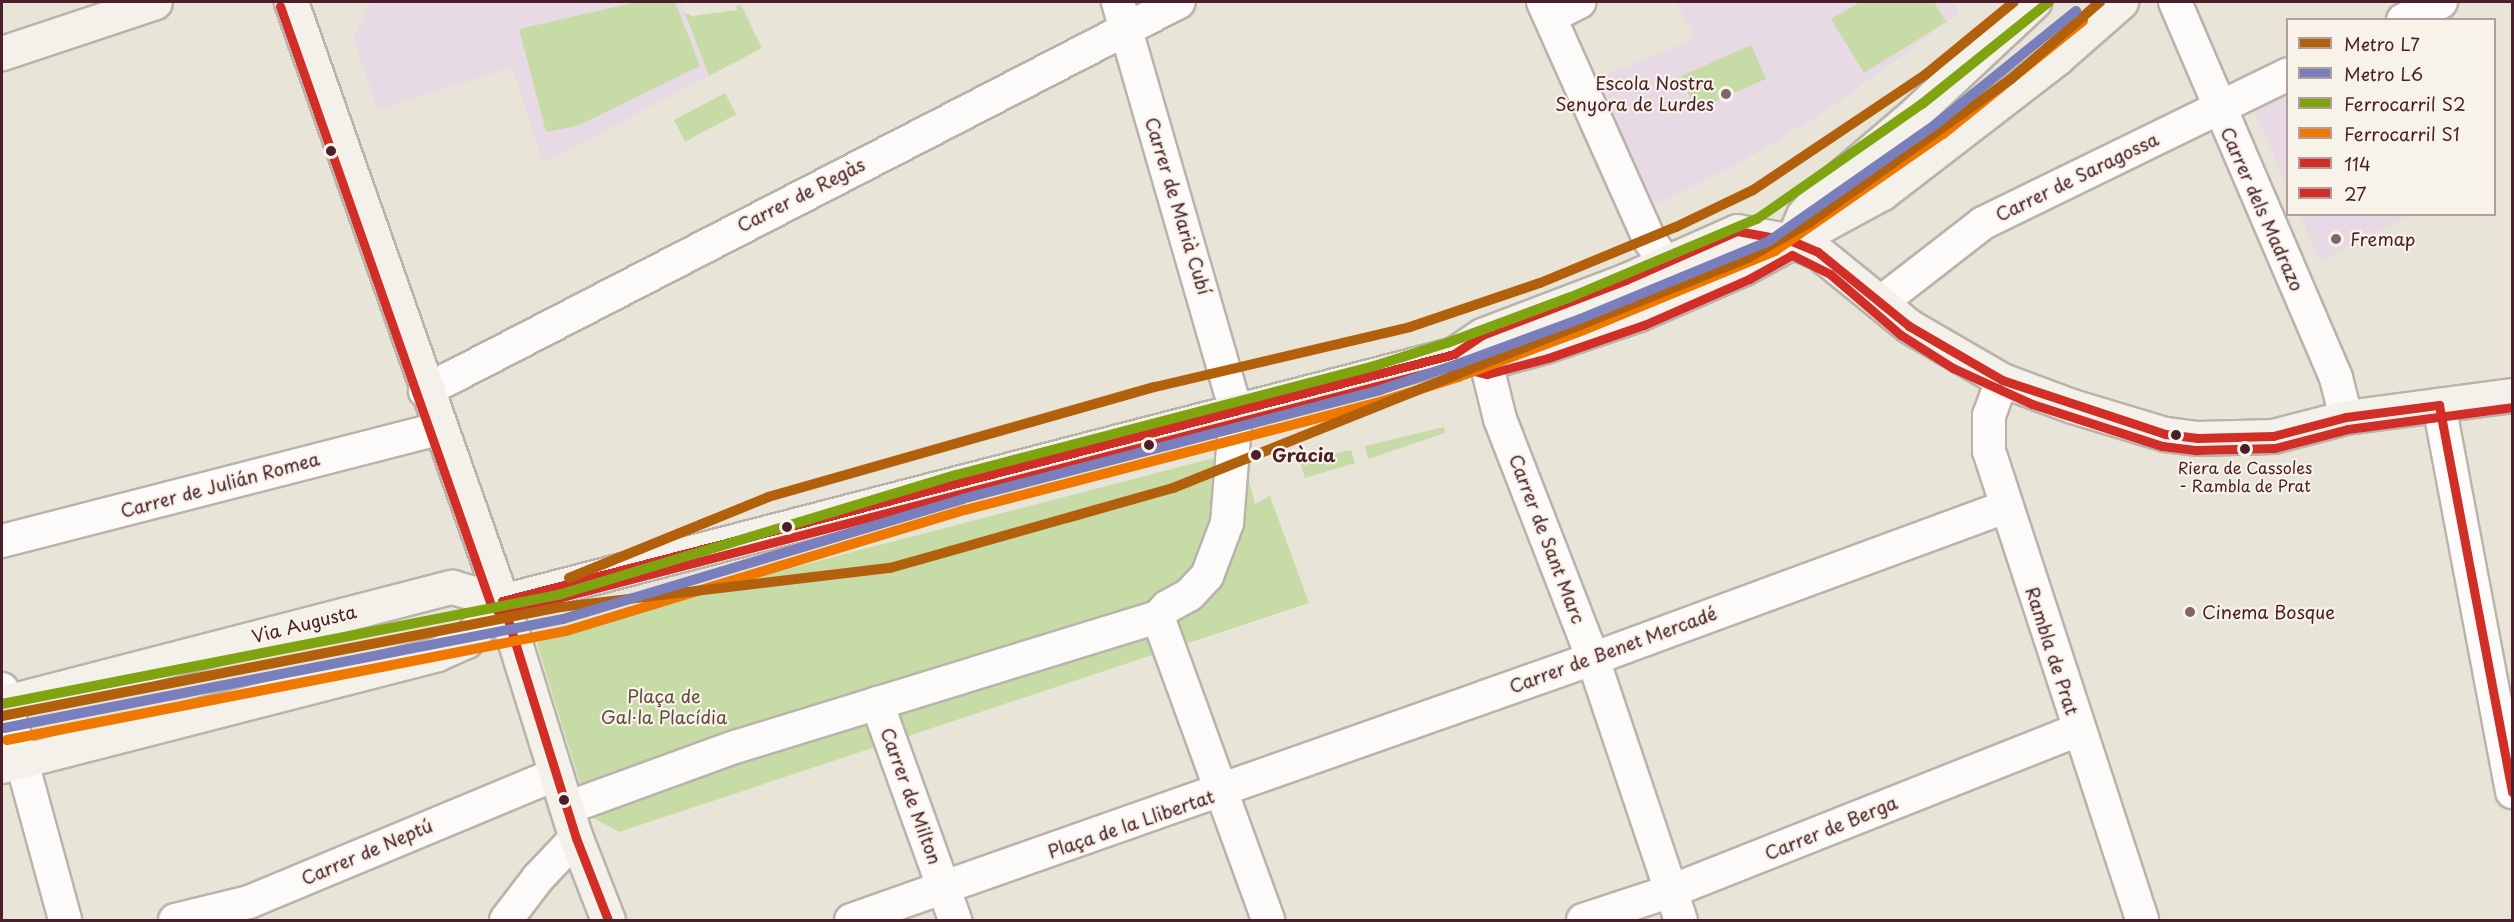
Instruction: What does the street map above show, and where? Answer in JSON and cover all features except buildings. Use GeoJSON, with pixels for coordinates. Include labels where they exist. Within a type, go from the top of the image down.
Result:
{"type":"FeatureCollection","features":[{"type":"Feature","properties":{"kind":"main road"},"geometry":{"type":"LineString","coordinates":[[2,52],[155,2]]}},
{"type":"Feature","properties":{"kind":"main road"},"geometry":{"type":"LineString","coordinates":[[291,2],[438,429],[502,601],[572,823],[608,921]]}},
{"type":"Feature","properties":{"kind":"main road"},"geometry":{"type":"LineString","coordinates":[[1792,241],[1803,215],[1826,190],[1910,118],[2034,2]]}},
{"type":"Feature","properties":{"kind":"main road"},"geometry":{"type":"LineString","coordinates":[[1454,354],[1486,362],[1639,314],[1792,241],[1882,193],[2038,73],[2121,2]]}},
{"type":"Feature","properties":{"kind":"main road"},"geometry":{"type":"LineString","coordinates":[[11,764],[437,654],[466,641],[502,601],[1454,354],[1482,335],[1664,263],[1737,231],[1792,241],[1837,264],[1880,303],[1958,357],[2002,380],[2144,428],[2198,438],[2273,436],[2346,417],[2512,395]]}},
{"type":"Feature","properties":{"kind":"main road","name":"Via Augusta"},"geometry":{"type":"LineString","coordinates":[[3,698],[452,587],[502,601]]}},
{"type":"Feature","properties":{"kind":"street","name":"Carrer de Regàs"},"geometry":{"type":"LineString","coordinates":[[425,391],[1122,15],[1179,2]]}},
{"type":"Feature","properties":{"kind":"street"},"geometry":{"type":"LineString","coordinates":[[1580,2],[1546,9],[1649,239],[1664,263],[1703,285]]}},
{"type":"Feature","properties":{"kind":"street","name":"Carrer dels Madrazo"},"geometry":{"type":"LineString","coordinates":[[2175,2],[2336,378],[2346,417]]}},
{"type":"Feature","properties":{"kind":"street"},"geometry":{"type":"LineString","coordinates":[[2407,18],[2441,2]]}},
{"type":"Feature","properties":{"kind":"street","name":"Carrer de Marià Cubí"},"geometry":{"type":"LineString","coordinates":[[1122,15],[1236,411]]}},
{"type":"Feature","properties":{"kind":"street","name":"Carrer de Saragossa"},"geometry":{"type":"LineString","coordinates":[[1880,303],[1983,223],[2218,106],[2286,75]]}},
{"type":"Feature","properties":{"kind":"street","name":"Carrer de Sant Marc"},"geometry":{"type":"LineString","coordinates":[[1486,362],[1500,419],[1593,659],[1681,921]]}},
{"type":"Feature","properties":{"kind":"street","name":"Rambla de Prat"},"geometry":{"type":"LineString","coordinates":[[2002,380],[1989,415],[1988,442],[2006,507],[2142,921]]}},
{"type":"Feature","properties":{"kind":"street"},"geometry":{"type":"LineString","coordinates":[[2439,405],[2508,746],[2512,792]]}},
{"type":"Feature","properties":{"kind":"street"},"geometry":{"type":"LineString","coordinates":[[506,921],[548,867],[572,823],[735,747],[1158,616],[1199,586],[1218,555],[1227,523],[1236,411]]}},
{"type":"Feature","properties":{"kind":"street","name":"Carrer de Julián Romea"},"geometry":{"type":"LineString","coordinates":[[2,542],[438,429]]}},
{"type":"Feature","properties":{"kind":"street","name":"Carrer de Benet Mercadé"},"geometry":{"type":"LineString","coordinates":[[1220,790],[1593,659],[2006,507]]}},
{"type":"Feature","properties":{"kind":"street"},"geometry":{"type":"LineString","coordinates":[[1158,616],[1220,790]]}},
{"type":"Feature","properties":{"kind":"street"},"geometry":{"type":"LineString","coordinates":[[3,698],[11,764],[65,921]]}},
{"type":"Feature","properties":{"kind":"street","name":"Carrer de Milton"},"geometry":{"type":"LineString","coordinates":[[877,703],[944,890]]}},
{"type":"Feature","properties":{"kind":"street","name":"Carrer de Berga"},"geometry":{"type":"LineString","coordinates":[[1583,921],[1671,891],[2078,730]]}},
{"type":"Feature","properties":{"kind":"street","name":"Carrer de Neptú"},"geometry":{"type":"LineString","coordinates":[[175,921],[249,902],[556,774]]}},
{"type":"Feature","properties":{"kind":"street","name":"Plaça de la Llibertat"},"geometry":{"type":"LineString","coordinates":[[851,921],[944,890],[1220,790],[1268,921]]}},
{"type":"Feature","properties":{"kind":"street"},"geometry":{"type":"LineString","coordinates":[[944,890],[955,921]]}},
{"type":"Feature","properties":{"kind":"shaded area"},"geometry":{"type":"Polygon","coordinates":[[[370,2],[681,2],[709,76],[543,163],[512,67],[378,110],[353,38],[370,2]]]}},
{"type":"Feature","properties":{"kind":"shaded area","name":"Escola Nostra Senyora de Lurdes"},"geometry":{"type":"Polygon","coordinates":[[[1676,2],[1953,2],[1960,13],[1829,109],[1747,159],[1657,204],[1648,193],[1595,79],[1695,39],[1676,2]]]}},
{"type":"Feature","properties":{"kind":"shaded area"},"geometry":{"type":"Polygon","coordinates":[[[2286,95],[2286,185],[2254,111],[2286,95]]]}},
{"type":"Feature","properties":{"kind":"shaded area","name":"Fremap"},"geometry":{"type":"Polygon","coordinates":[[[2300,216],[2409,216],[2320,261],[2300,216]]]}},
{"type":"Feature","properties":{"kind":"green space"},"geometry":{"type":"Polygon","coordinates":[[[637,2],[675,2],[700,66],[577,126],[546,132],[519,29],[637,2]]]}},
{"type":"Feature","properties":{"kind":"green space"},"geometry":{"type":"Polygon","coordinates":[[[1860,2],[1934,2],[1946,22],[1864,73],[1831,19],[1860,2]]]}},
{"type":"Feature","properties":{"kind":"green space"},"geometry":{"type":"Polygon","coordinates":[[[741,5],[762,48],[709,76],[685,13],[692,16],[737,10],[736,6],[741,5]]]}},
{"type":"Feature","properties":{"kind":"green space"},"geometry":{"type":"Polygon","coordinates":[[[1751,45],[1766,79],[1696,110],[1681,76],[1751,45]]]}},
{"type":"Feature","properties":{"kind":"green space"},"geometry":{"type":"Polygon","coordinates":[[[725,93],[736,114],[685,141],[674,120],[725,93]]]}},
{"type":"Feature","properties":{"kind":"green space"},"geometry":{"type":"Polygon","coordinates":[[[1444,427],[1445,433],[1368,459],[1365,446],[1444,427]]]}},
{"type":"Feature","properties":{"kind":"green space"},"geometry":{"type":"Polygon","coordinates":[[[1351,450],[1355,463],[1305,478],[1300,461],[1351,450]]]}},
{"type":"Feature","properties":{"kind":"green space","name":"Plaça de Gal·la Placídia"},"geometry":{"type":"Polygon","coordinates":[[[1241,451],[1255,504],[1270,496],[1309,603],[619,832],[590,816],[537,644],[544,632],[1241,451]]]}},
{"type":"Feature","properties":{"kind":"metro line","name":"L7"},"geometry":{"type":"LineString","coordinates":[[569,578],[768,497],[1155,387],[1410,327],[1540,283],[1676,227],[1753,190],[1925,75],[2014,2]]}},
{"type":"Feature","properties":{"kind":"metro line","name":"L7"},"geometry":{"type":"LineString","coordinates":[[2,716],[561,607],[890,568],[1173,488],[1748,258],[1809,223],[2011,79],[2100,2]]}},
{"type":"Feature","properties":{"kind":"metro line","name":"L6"},"geometry":{"type":"LineString","coordinates":[[4,728],[563,619],[962,499],[1380,390],[1455,365],[1580,319],[1769,241],[1936,124],[2076,11]]}},
{"type":"Feature","properties":{"kind":"rail line","name":"S2"},"geometry":{"type":"LineString","coordinates":[[2,704],[558,595],[956,475],[1374,366],[1447,343],[1571,297],[1757,219],[1922,104],[2049,2]]}},
{"type":"Feature","properties":{"kind":"rail line","name":"S1"},"geometry":{"type":"LineString","coordinates":[[7,740],[566,631],[965,510],[1383,401],[1458,377],[1584,330],[1775,251],[1943,134],[2083,21]]}},
{"type":"Feature","properties":{"kind":"transit line","name":"27"},"geometry":{"type":"LineString","coordinates":[[280,6],[491,605],[500,613],[1454,366],[1487,374],[1548,358],[1644,325],[1749,279],[1792,255],[1830,274],[1901,335],[1953,368],[2032,404],[2162,446],[2197,450],[2275,448],[2348,429],[2512,407]]}},
{"type":"Feature","properties":{"kind":"transit line","name":"114"},"geometry":{"type":"LineString","coordinates":[[608,920],[576,838],[502,601],[1454,354],[1482,335],[1626,280],[1737,231],[1792,241],[1818,252],[1909,326],[2002,380],[2165,434],[2198,438],[2273,436],[2346,417],[2439,405],[2512,792]]}},
{"type":"Feature","properties":{"kind":"place","name":"Escola Nostra Senyora de Lurdes"},"geometry":{"type":"Point","coordinates":[1726,94]}},
{"type":"Feature","properties":{"kind":"place","name":"Fremap"},"geometry":{"type":"Point","coordinates":[2336,239]}},
{"type":"Feature","properties":{"kind":"place","name":"Riera de Cassoles - Rambla de Prat"},"geometry":{"type":"Point","coordinates":[2245,449]}},
{"type":"Feature","properties":{"kind":"place","name":"Gràcia"},"geometry":{"type":"Point","coordinates":[1256,455]}},
{"type":"Feature","properties":{"kind":"place","name":"Cinema Bosque"},"geometry":{"type":"Point","coordinates":[2190,612]}}]}
